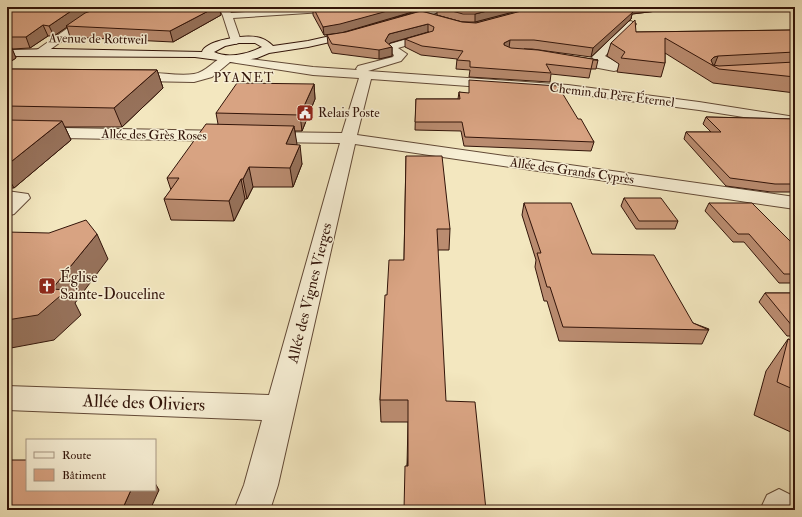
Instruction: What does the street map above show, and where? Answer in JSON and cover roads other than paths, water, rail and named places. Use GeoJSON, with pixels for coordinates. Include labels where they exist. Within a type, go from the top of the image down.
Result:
{"type":"FeatureCollection","features":[{"type":"Feature","properties":{"kind":"street"},"geometry":{"type":"LineString","coordinates":[[40,52],[85,20],[121,7]]}},
{"type":"Feature","properties":{"kind":"street"},"geometry":{"type":"LineString","coordinates":[[223,7],[228,16],[236,41]]}},
{"type":"Feature","properties":{"kind":"street"},"geometry":{"type":"LineString","coordinates":[[228,16],[308,8],[353,7]]}},
{"type":"Feature","properties":{"kind":"street"},"geometry":{"type":"LineString","coordinates":[[390,22],[448,7]]}},
{"type":"Feature","properties":{"kind":"street"},"geometry":{"type":"LineString","coordinates":[[419,14],[440,20]]}},
{"type":"Feature","properties":{"kind":"street"},"geometry":{"type":"LineString","coordinates":[[624,87],[614,66],[598,57],[633,23]]}},
{"type":"Feature","properties":{"kind":"street"},"geometry":{"type":"LineString","coordinates":[[139,77],[194,78],[208,74],[220,62],[229,59],[253,56],[263,49],[275,42],[369,28],[342,38],[263,49],[236,41],[212,50]]}},
{"type":"Feature","properties":{"kind":"street"},"geometry":{"type":"LineString","coordinates":[[361,74],[358,70],[397,59],[401,54],[392,48],[394,46],[428,36]]}},
{"type":"Feature","properties":{"kind":"street","name":"Chemin du Père Éternel"},"geometry":{"type":"LineString","coordinates":[[263,49],[268,61],[285,67]]}},
{"type":"Feature","properties":{"kind":"street","name":"Avenue de Rottweil"},"geometry":{"type":"LineString","coordinates":[[7,53],[212,50]]}},
{"type":"Feature","properties":{"kind":"street","name":"Chemin du Père Éternel"},"geometry":{"type":"LineString","coordinates":[[212,50],[229,59],[313,71],[568,89],[624,87],[795,121]]}},
{"type":"Feature","properties":{"kind":"street"},"geometry":{"type":"LineString","coordinates":[[552,56],[614,66]]}},
{"type":"Feature","properties":{"kind":"street","name":"Allée des Vignes Vierges"},"geometry":{"type":"LineString","coordinates":[[252,510],[261,485],[281,408],[362,85],[361,74]]}},
{"type":"Feature","properties":{"kind":"street","name":"Allée des Grès Roses"},"geometry":{"type":"LineString","coordinates":[[7,132],[348,138]]}},
{"type":"Feature","properties":{"kind":"street","name":"Allée des Grands Cyprès"},"geometry":{"type":"LineString","coordinates":[[348,138],[795,203]]}},
{"type":"Feature","properties":{"kind":"street"},"geometry":{"type":"LineString","coordinates":[[7,197],[21,198],[7,210]]}},
{"type":"Feature","properties":{"kind":"street","name":"Allée des Oliviers"},"geometry":{"type":"LineString","coordinates":[[7,398],[281,408]]}},
{"type":"Feature","properties":{"kind":"place","name":"Relais Poste"},"geometry":{"type":"Point","coordinates":[305,113]}},
{"type":"Feature","properties":{"kind":"place","name":"Église Sainte-Douceline"},"geometry":{"type":"Point","coordinates":[47,286]}},
{"type":"Feature","properties":{"kind":"district","name":"PYANET"},"geometry":{"type":"Point","coordinates":[244,78]}}]}
